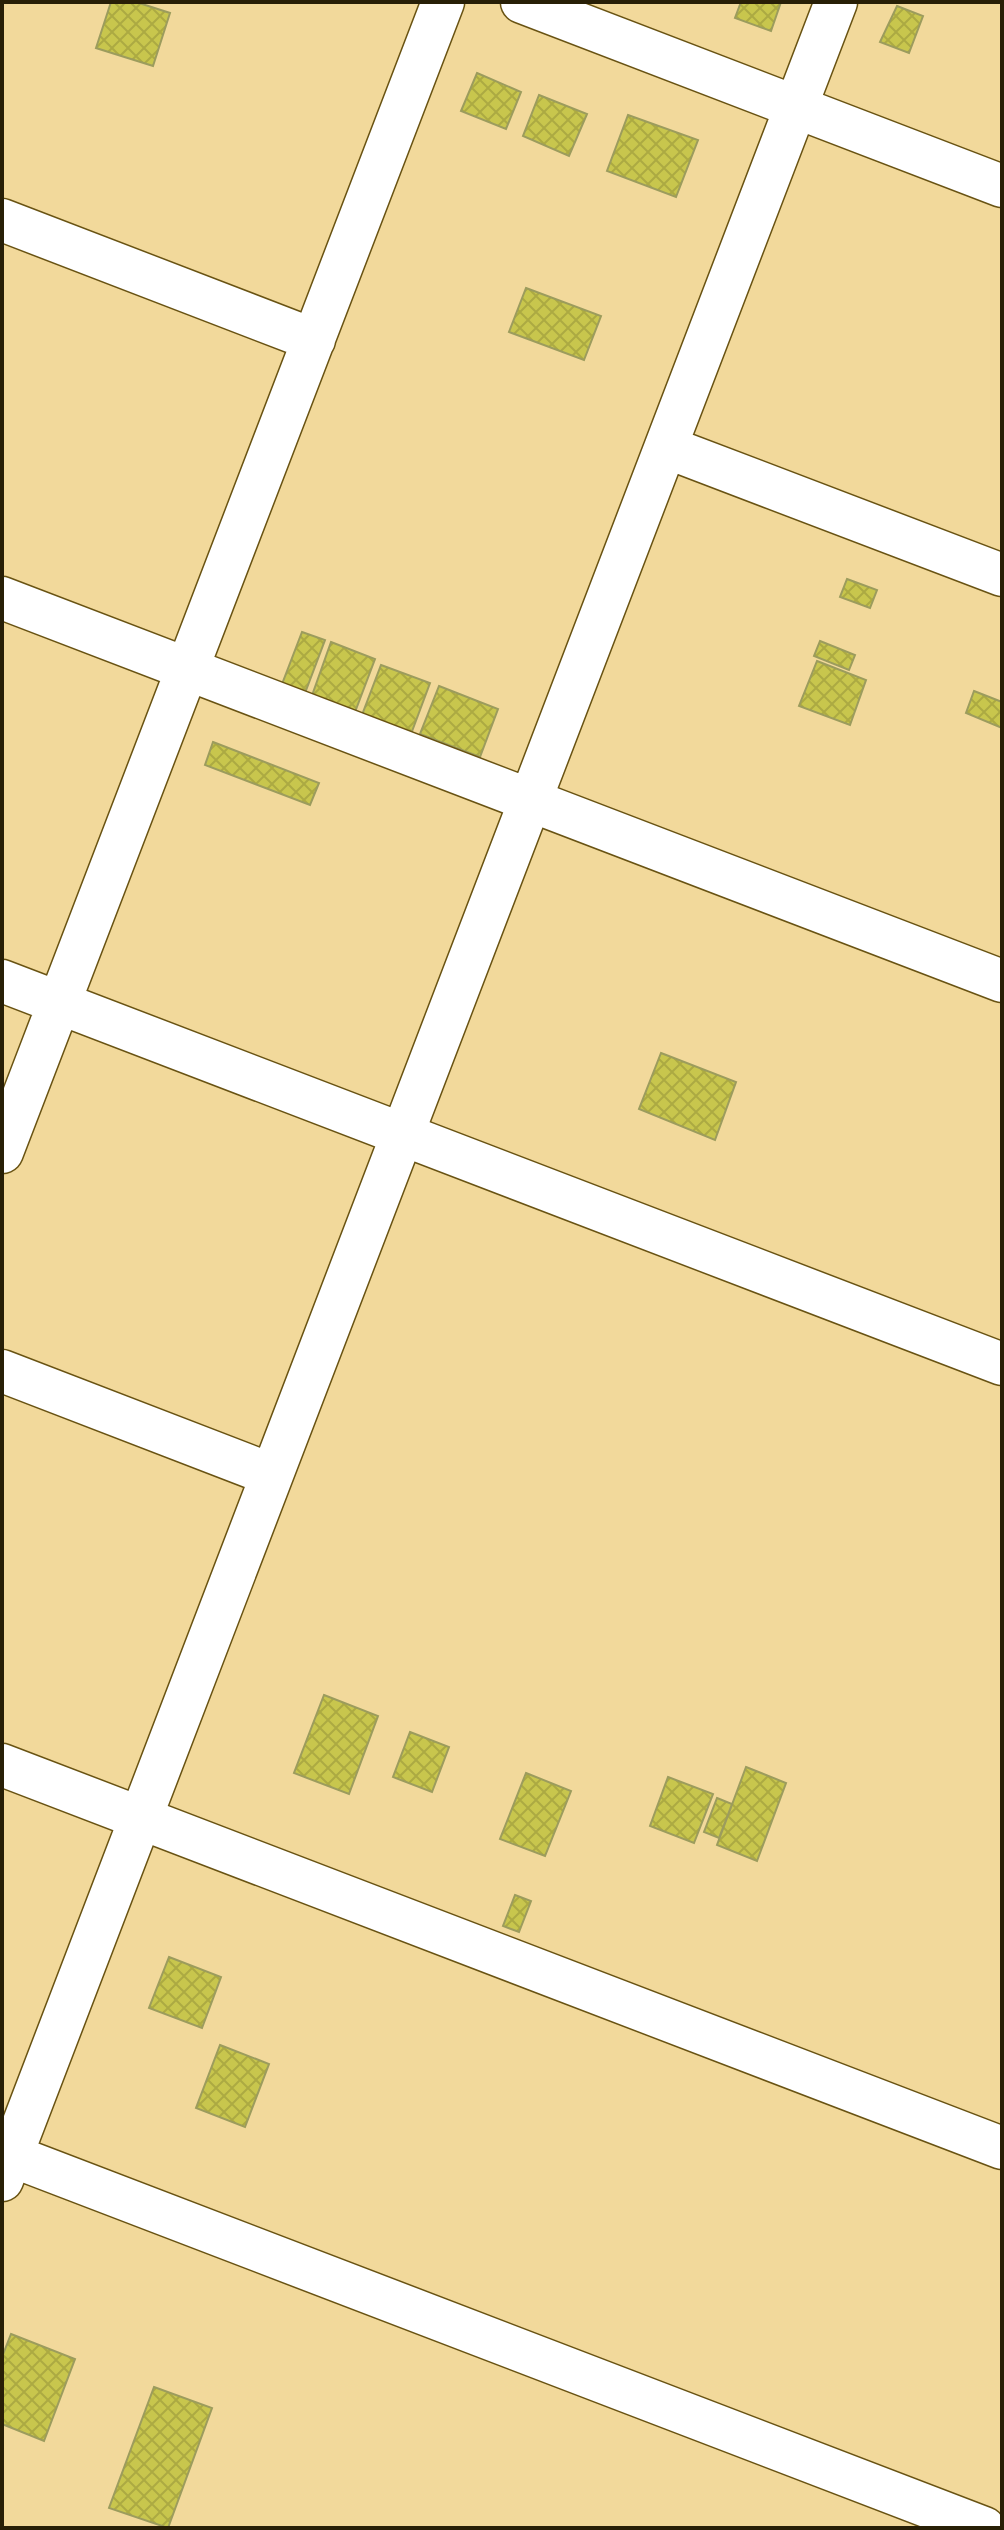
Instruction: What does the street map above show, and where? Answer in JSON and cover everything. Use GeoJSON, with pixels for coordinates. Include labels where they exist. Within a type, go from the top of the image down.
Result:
{"type":"FeatureCollection","features":[{"type":"Feature","properties":{"kind":"street"},"geometry":{"type":"LineString","coordinates":[[2,1152],[443,2]]}},
{"type":"Feature","properties":{"kind":"street"},"geometry":{"type":"LineString","coordinates":[[522,2],[1002,186]]}},
{"type":"Feature","properties":{"kind":"street"},"geometry":{"type":"LineString","coordinates":[[836,2],[141,1818],[5,2162],[984,2528]]}},
{"type":"Feature","properties":{"kind":"street"},"geometry":{"type":"LineString","coordinates":[[2,220],[314,340]]}},
{"type":"Feature","properties":{"kind":"street"},"geometry":{"type":"LineString","coordinates":[[666,447],[1002,575]]}},
{"type":"Feature","properties":{"kind":"street"},"geometry":{"type":"LineString","coordinates":[[2,598],[1002,981]]}},
{"type":"Feature","properties":{"kind":"street"},"geometry":{"type":"LineString","coordinates":[[2,981],[1002,1364]]}},
{"type":"Feature","properties":{"kind":"street"},"geometry":{"type":"LineString","coordinates":[[2,1371],[272,1475]]}},
{"type":"Feature","properties":{"kind":"street"},"geometry":{"type":"LineString","coordinates":[[2,1765],[1002,2148]]}},
{"type":"Feature","properties":{"kind":"building"},"geometry":{"type":"Polygon","coordinates":[[[111,2],[136,2],[170,13],[153,66],[96,48],[111,2]]]}},
{"type":"Feature","properties":{"kind":"building"},"geometry":{"type":"Polygon","coordinates":[[[741,2],[781,2],[771,31],[735,18],[741,2]]]}},
{"type":"Feature","properties":{"kind":"building"},"geometry":{"type":"Polygon","coordinates":[[[897,6],[923,16],[909,53],[880,42],[897,6]]]}},
{"type":"Feature","properties":{"kind":"building"},"geometry":{"type":"Polygon","coordinates":[[[477,73],[521,92],[506,129],[461,111],[477,73]]]}},
{"type":"Feature","properties":{"kind":"building"},"geometry":{"type":"Polygon","coordinates":[[[539,95],[587,114],[569,156],[523,136],[539,95]]]}},
{"type":"Feature","properties":{"kind":"building"},"geometry":{"type":"Polygon","coordinates":[[[628,115],[698,140],[676,197],[607,171],[628,115]]]}},
{"type":"Feature","properties":{"kind":"building"},"geometry":{"type":"Polygon","coordinates":[[[526,288],[601,316],[584,360],[509,332],[526,288]]]}},
{"type":"Feature","properties":{"kind":"building"},"geometry":{"type":"Polygon","coordinates":[[[847,579],[877,590],[870,608],[840,597],[847,579]]]}},
{"type":"Feature","properties":{"kind":"building"},"geometry":{"type":"Polygon","coordinates":[[[302,632],[325,640],[302,701],[279,692],[302,632]]]}},
{"type":"Feature","properties":{"kind":"building"},"geometry":{"type":"Polygon","coordinates":[[[820,641],[855,655],[849,670],[814,656],[820,641]]]}},
{"type":"Feature","properties":{"kind":"building"},"geometry":{"type":"Polygon","coordinates":[[[331,642],[375,659],[352,720],[309,704],[331,642]]]}},
{"type":"Feature","properties":{"kind":"building"},"geometry":{"type":"Polygon","coordinates":[[[817,661],[866,680],[850,725],[799,706],[817,661]]]}},
{"type":"Feature","properties":{"kind":"building"},"geometry":{"type":"Polygon","coordinates":[[[381,665],[430,683],[411,734],[362,715],[381,665]]]}},
{"type":"Feature","properties":{"kind":"building"},"geometry":{"type":"Polygon","coordinates":[[[439,686],[498,709],[480,757],[420,734],[439,686]]]}},
{"type":"Feature","properties":{"kind":"building"},"geometry":{"type":"Polygon","coordinates":[[[974,691],[1002,702],[1002,728],[966,713],[974,691]]]}},
{"type":"Feature","properties":{"kind":"building"},"geometry":{"type":"Polygon","coordinates":[[[213,742],[319,783],[310,805],[205,765],[213,742]]]}},
{"type":"Feature","properties":{"kind":"building"},"geometry":{"type":"Polygon","coordinates":[[[661,1053],[736,1082],[715,1140],[639,1109],[661,1053]]]}},
{"type":"Feature","properties":{"kind":"building"},"geometry":{"type":"Polygon","coordinates":[[[324,1695],[378,1716],[349,1794],[294,1773],[324,1695]]]}},
{"type":"Feature","properties":{"kind":"building"},"geometry":{"type":"Polygon","coordinates":[[[410,1732],[449,1747],[432,1792],[393,1777],[410,1732]]]}},
{"type":"Feature","properties":{"kind":"building"},"geometry":{"type":"Polygon","coordinates":[[[746,1767],[786,1783],[757,1861],[717,1845],[746,1767]]]}},
{"type":"Feature","properties":{"kind":"building"},"geometry":{"type":"Polygon","coordinates":[[[526,1773],[571,1791],[545,1856],[500,1839],[526,1773]]]}},
{"type":"Feature","properties":{"kind":"building"},"geometry":{"type":"Polygon","coordinates":[[[668,1777],[713,1794],[694,1843],[650,1826],[668,1777]]]}},
{"type":"Feature","properties":{"kind":"building"},"geometry":{"type":"Polygon","coordinates":[[[717,1798],[732,1804],[719,1838],[704,1832],[717,1798]]]}},
{"type":"Feature","properties":{"kind":"building"},"geometry":{"type":"Polygon","coordinates":[[[515,1895],[531,1901],[519,1932],[503,1926],[515,1895]]]}},
{"type":"Feature","properties":{"kind":"building"},"geometry":{"type":"Polygon","coordinates":[[[169,1957],[221,1977],[202,2028],[149,2008],[169,1957]]]}},
{"type":"Feature","properties":{"kind":"building"},"geometry":{"type":"Polygon","coordinates":[[[220,2045],[269,2064],[245,2127],[196,2108],[220,2045]]]}},
{"type":"Feature","properties":{"kind":"building"},"geometry":{"type":"Polygon","coordinates":[[[11,2334],[75,2359],[44,2441],[2,2424],[2,2357],[11,2334]]]}},
{"type":"Feature","properties":{"kind":"building"},"geometry":{"type":"Polygon","coordinates":[[[154,2387],[212,2408],[168,2528],[109,2508],[154,2387]]]}}]}
